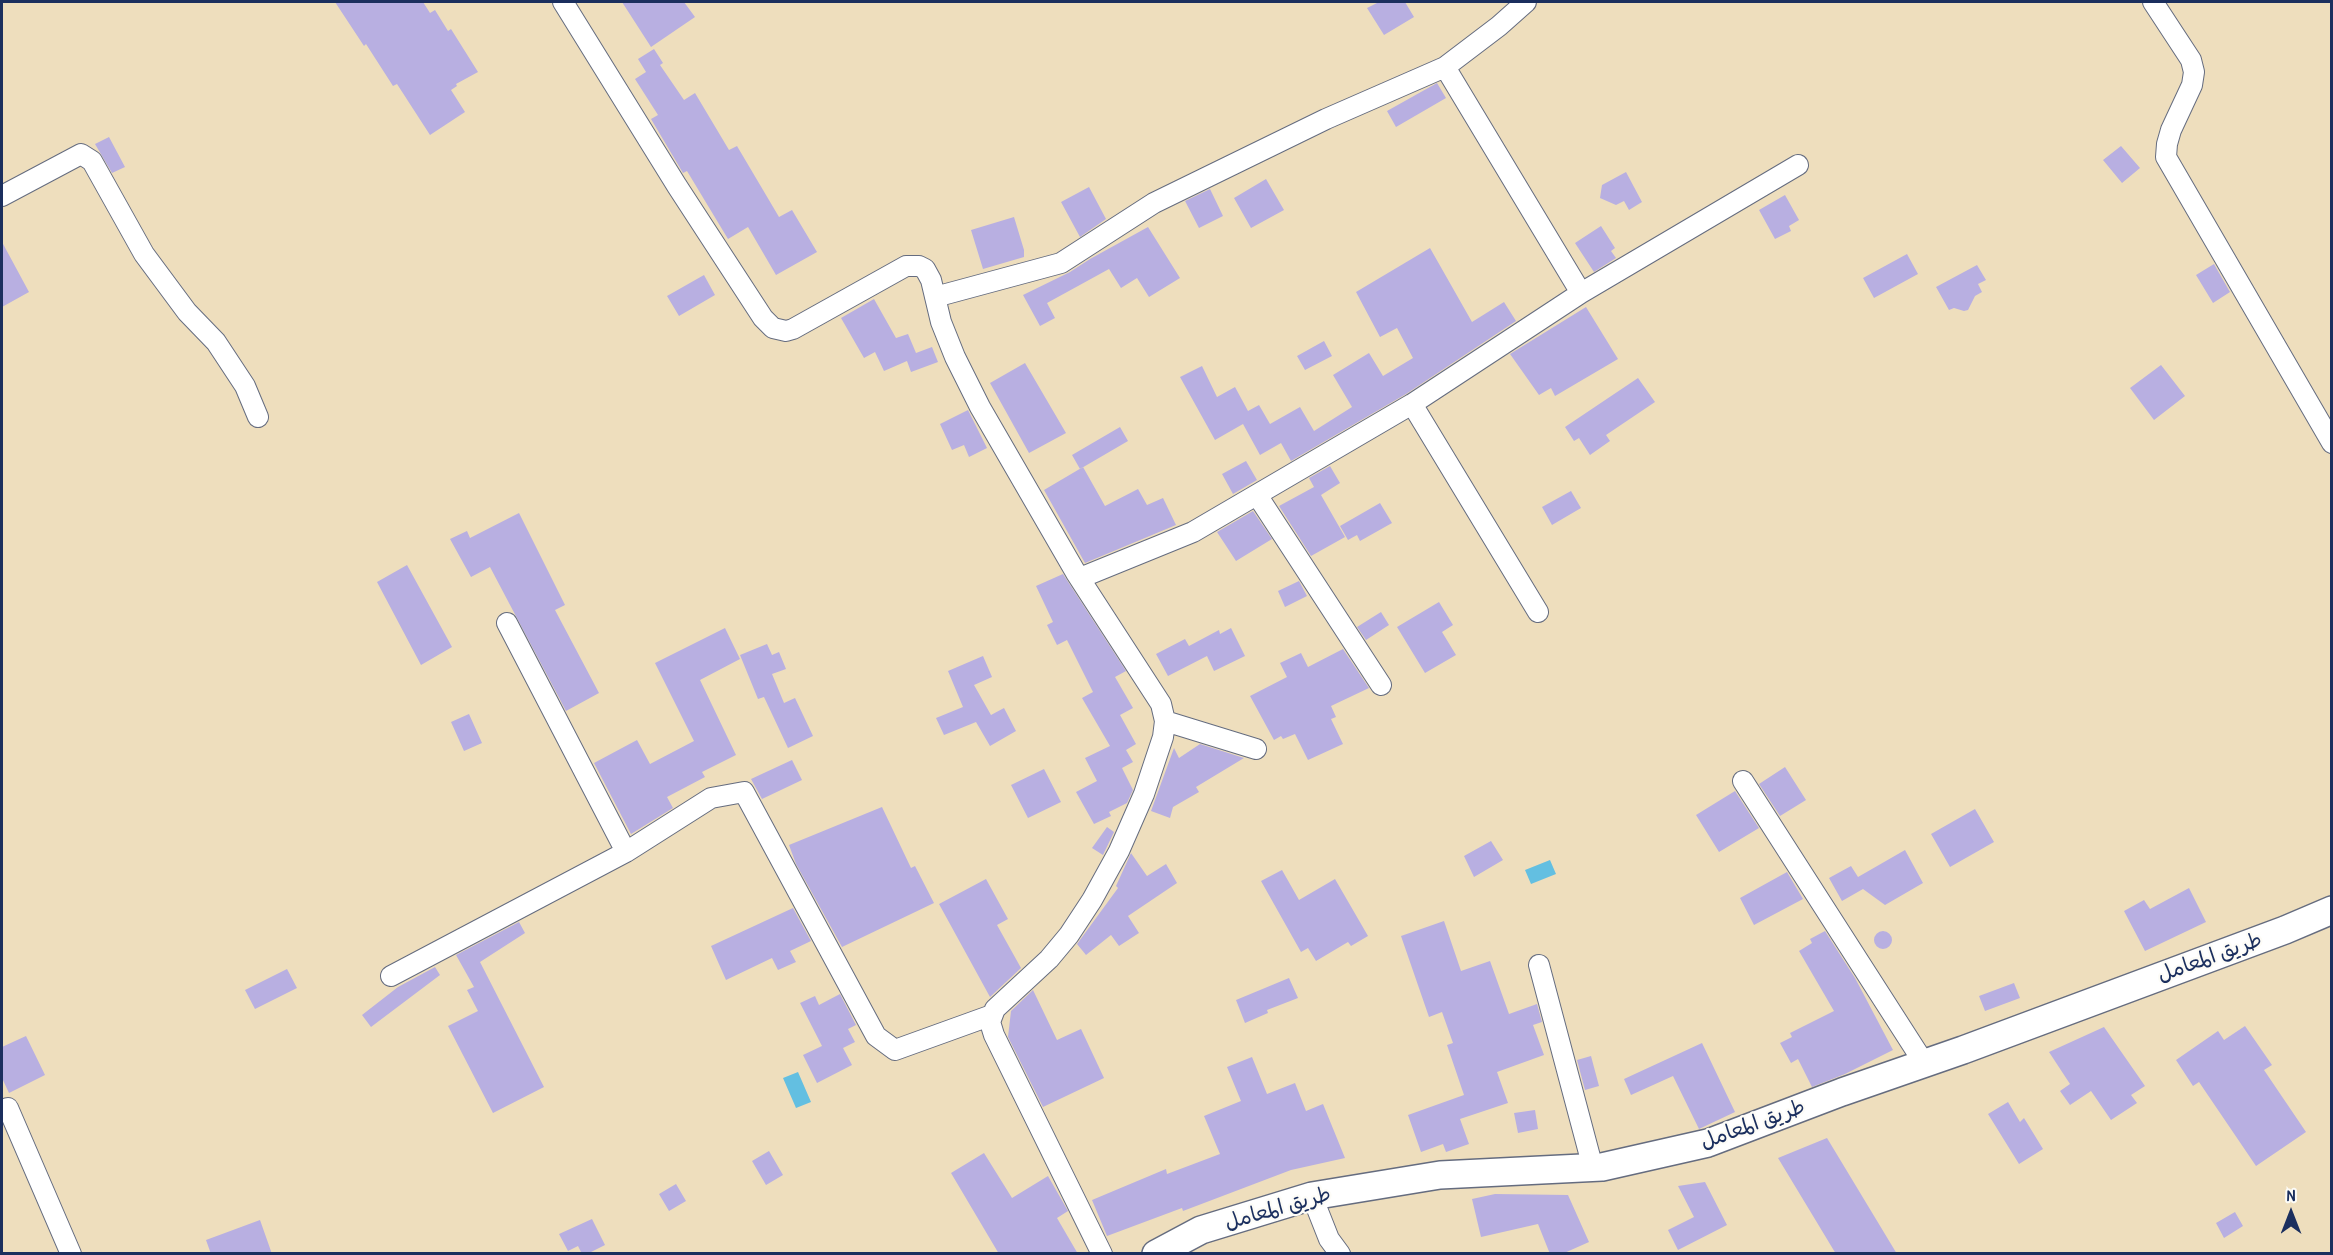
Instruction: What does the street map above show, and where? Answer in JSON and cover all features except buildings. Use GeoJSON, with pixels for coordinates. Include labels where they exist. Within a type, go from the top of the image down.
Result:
{"type":"FeatureCollection","features":[{"type":"Feature","properties":{"kind":"main road","name":"طريق المعامل"},"geometry":{"type":"LineString","coordinates":[[1156,1254],[1201,1230],[1312,1196],[1440,1175],[1602,1167],[1708,1143],[2274,934],[2331,910]]}},
{"type":"Feature","properties":{"kind":"street"},"geometry":{"type":"LineString","coordinates":[[563,2],[677,186],[767,323],[779,330],[793,329],[901,269],[913,265],[925,269],[941,322],[955,357],[980,407],[1080,578],[1157,697],[1165,721],[1163,737],[1144,794],[1119,851],[1092,900],[1069,935],[1049,959],[995,1009],[990,1022],[994,1035],[1102,1254]]}},
{"type":"Feature","properties":{"kind":"street"},"geometry":{"type":"LineString","coordinates":[[935,297],[1061,263],[1154,202],[1326,119],[1445,67],[1499,26],[1526,2]]}},
{"type":"Feature","properties":{"kind":"street"},"geometry":{"type":"LineString","coordinates":[[2153,2],[2191,60],[2194,72],[2192,85],[2166,144],[2166,157],[2331,443]]}},
{"type":"Feature","properties":{"kind":"street"},"geometry":{"type":"LineString","coordinates":[[1445,67],[1581,293]]}},
{"type":"Feature","properties":{"kind":"street"},"geometry":{"type":"LineString","coordinates":[[2,196],[81,154],[92,161],[144,255],[188,312],[216,342],[244,386],[258,417]]}},
{"type":"Feature","properties":{"kind":"street"},"geometry":{"type":"LineString","coordinates":[[1080,578],[1192,532],[1257,495],[1412,404],[1581,293],[1798,165]]}},
{"type":"Feature","properties":{"kind":"street"},"geometry":{"type":"LineString","coordinates":[[1412,404],[1538,612]]}},
{"type":"Feature","properties":{"kind":"street"},"geometry":{"type":"LineString","coordinates":[[1257,495],[1381,685]]}},
{"type":"Feature","properties":{"kind":"street"},"geometry":{"type":"LineString","coordinates":[[507,623],[626,852]]}},
{"type":"Feature","properties":{"kind":"street"},"geometry":{"type":"LineString","coordinates":[[1165,721],[1256,748]]}},
{"type":"Feature","properties":{"kind":"street"},"geometry":{"type":"LineString","coordinates":[[1743,781],[1924,1063]]}},
{"type":"Feature","properties":{"kind":"street"},"geometry":{"type":"LineString","coordinates":[[391,976],[626,852],[711,798],[744,792],[876,1036],[895,1050],[992,1015]]}},
{"type":"Feature","properties":{"kind":"street"},"geometry":{"type":"LineString","coordinates":[[1539,965],[1593,1168]]}},
{"type":"Feature","properties":{"kind":"street"},"geometry":{"type":"LineString","coordinates":[[2,1110],[8,1108],[71,1254]]}},
{"type":"Feature","properties":{"kind":"street"},"geometry":{"type":"LineString","coordinates":[[1312,1196],[1329,1239],[1340,1254]]}},
{"type":"Feature","properties":{"kind":"water"},"geometry":{"type":"Polygon","coordinates":[[[1550,860],[1556,874],[1531,884],[1525,870],[1550,860]]]}},
{"type":"Feature","properties":{"kind":"water"},"geometry":{"type":"Polygon","coordinates":[[[798,1072],[811,1102],[796,1108],[783,1078],[798,1072]]]}}]}
